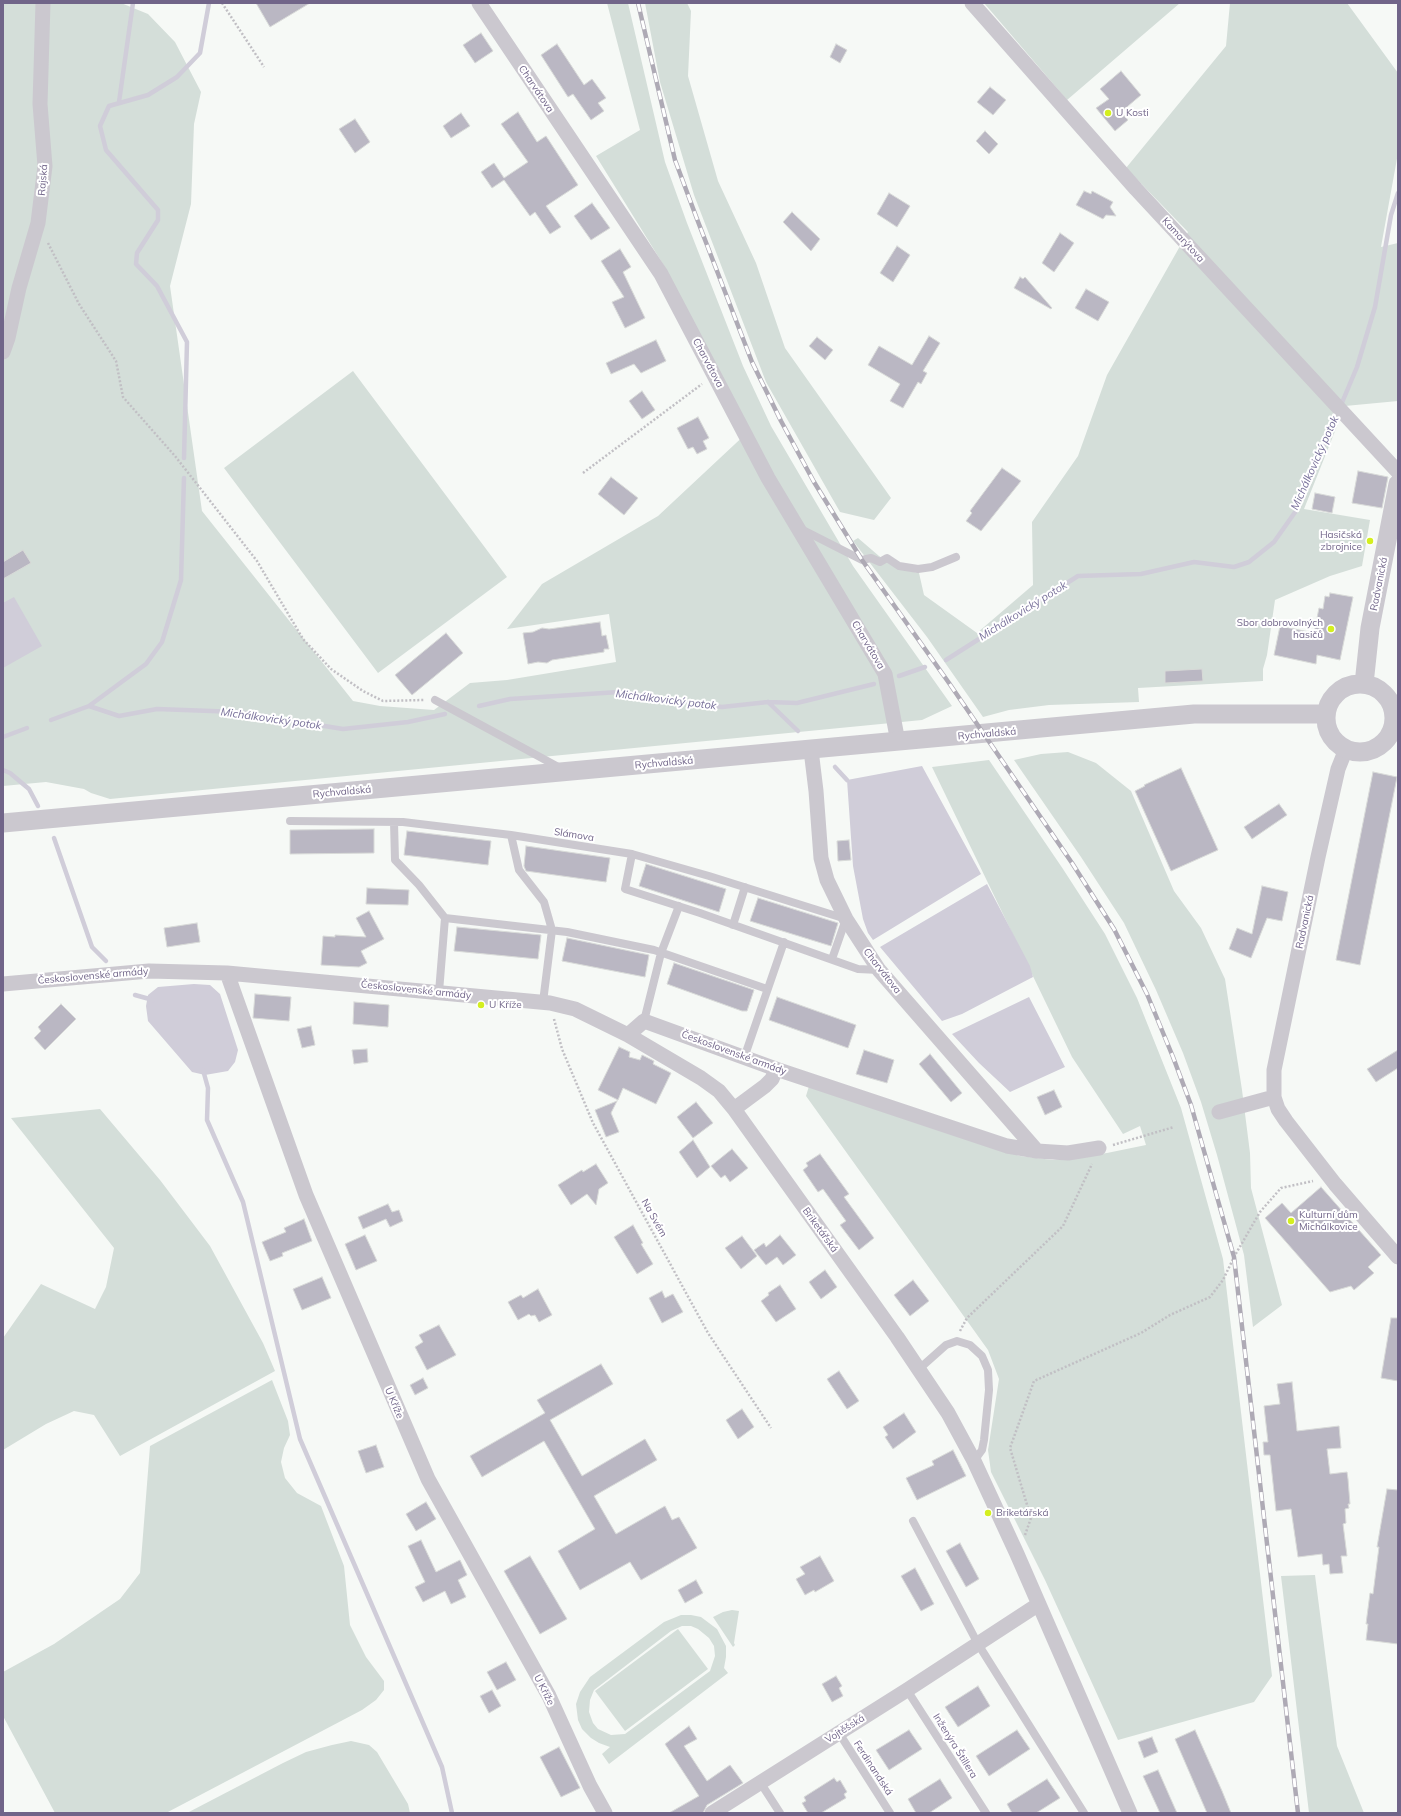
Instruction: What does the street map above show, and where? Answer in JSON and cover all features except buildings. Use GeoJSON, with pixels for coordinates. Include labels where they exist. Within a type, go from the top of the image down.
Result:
{"type":"FeatureCollection","features":[{"type":"Feature","properties":{"kind":"street","name":"Rajská"},"geometry":{"type":"LineString","coordinates":[[3,352],[38,222],[45,166],[40,104],[43,3]]}},
{"type":"Feature","properties":{"kind":"street","name":"Charvátova"},"geometry":{"type":"LineString","coordinates":[[479,3],[661,274],[768,478],[885,674],[898,742]]}},
{"type":"Feature","properties":{"kind":"street","name":"Kamarýtova"},"geometry":{"type":"LineString","coordinates":[[972,3],[1136,189],[1398,472]]}},
{"type":"Feature","properties":{"kind":"street","name":"Radvanická"},"geometry":{"type":"LineString","coordinates":[[1364,684],[1370,628],[1396,512],[1398,484]]}},
{"type":"Feature","properties":{"kind":"street"},"geometry":{"type":"LineString","coordinates":[[1364,684],[1376,688],[1385,695],[1391,704],[1394,714],[1393,740],[1370,750],[1358,752],[1346,749],[1337,743],[1331,735],[1327,725],[1326,714],[1331,701],[1340,691],[1348,686],[1364,684]]}},
{"type":"Feature","properties":{"kind":"street","name":"Rychvaldská"},"geometry":{"type":"LineString","coordinates":[[3,823],[1194,714],[1326,714]]}},
{"type":"Feature","properties":{"kind":"street","name":"Radvanická"},"geometry":{"type":"LineString","coordinates":[[1274,1097],[1274,1070],[1318,857],[1338,769],[1346,749]]}},
{"type":"Feature","properties":{"kind":"street","name":"Charvátova"},"geometry":{"type":"LineString","coordinates":[[811,750],[822,858],[827,880],[846,920],[879,970],[1037,1151]]}},
{"type":"Feature","properties":{"kind":"street","name":"Československé armády"},"geometry":{"type":"LineString","coordinates":[[3,984],[149,971],[227,973],[546,1002],[575,1008],[628,1035]]}},
{"type":"Feature","properties":{"kind":"street","name":"U Kříže"},"geometry":{"type":"LineString","coordinates":[[227,973],[306,1195],[428,1478],[549,1696],[590,1786],[605,1813]]}},
{"type":"Feature","properties":{"kind":"street"},"geometry":{"type":"LineString","coordinates":[[628,1035],[644,1021]]}},
{"type":"Feature","properties":{"kind":"street","name":"Československé armády"},"geometry":{"type":"LineString","coordinates":[[644,1021],[744,1058],[1007,1146],[1037,1151],[1068,1153],[1099,1148]]}},
{"type":"Feature","properties":{"kind":"street","name":"Briketářská"},"geometry":{"type":"LineString","coordinates":[[628,1035],[701,1078],[718,1091],[734,1109],[919,1369],[948,1413],[974,1461],[1017,1554],[1130,1813]]}},
{"type":"Feature","properties":{"kind":"street"},"geometry":{"type":"LineString","coordinates":[[734,1109],[765,1086],[772,1079],[776,1069]]}},
{"type":"Feature","properties":{"kind":"street"},"geometry":{"type":"LineString","coordinates":[[1219,1112],[1274,1097],[1278,1109],[1286,1122],[1335,1184],[1398,1257]]}},
{"type":"Feature","properties":{"kind":"street","name":"Vojtěšská"},"geometry":{"type":"LineString","coordinates":[[712,1813],[908,1690],[1039,1604]]}},
{"type":"Feature","properties":{"kind":"lane"},"geometry":{"type":"LineString","coordinates":[[798,528],[862,560],[871,558],[880,562],[887,558],[900,566],[918,570],[932,567],[956,557]]}},
{"type":"Feature","properties":{"kind":"lane"},"geometry":{"type":"LineString","coordinates":[[435,700],[548,760],[567,772]]}},
{"type":"Feature","properties":{"kind":"lane","name":"Slámova"},"geometry":{"type":"LineString","coordinates":[[290,821],[394,822],[511,836],[632,854],[745,887],[846,920]]}},
{"type":"Feature","properties":{"kind":"lane"},"geometry":{"type":"LineString","coordinates":[[394,822],[395,860],[419,885],[445,918],[439,992]]}},
{"type":"Feature","properties":{"kind":"lane"},"geometry":{"type":"LineString","coordinates":[[511,836],[519,870],[544,902],[552,930],[546,1002]]}},
{"type":"Feature","properties":{"kind":"lane"},"geometry":{"type":"LineString","coordinates":[[632,854],[625,889],[784,942],[858,969],[879,970]]}},
{"type":"Feature","properties":{"kind":"lane"},"geometry":{"type":"LineString","coordinates":[[733,925],[745,887]]}},
{"type":"Feature","properties":{"kind":"lane"},"geometry":{"type":"LineString","coordinates":[[644,1021],[661,953],[679,906]]}},
{"type":"Feature","properties":{"kind":"lane"},"geometry":{"type":"LineString","coordinates":[[445,918],[552,930],[661,953],[767,989]]}},
{"type":"Feature","properties":{"kind":"lane"},"geometry":{"type":"LineString","coordinates":[[832,959],[846,920]]}},
{"type":"Feature","properties":{"kind":"lane"},"geometry":{"type":"LineString","coordinates":[[744,1058],[784,942]]}},
{"type":"Feature","properties":{"kind":"lane"},"geometry":{"type":"LineString","coordinates":[[919,1369],[946,1345],[957,1341],[970,1345],[982,1356],[988,1370],[989,1390],[982,1450],[974,1461]]}},
{"type":"Feature","properties":{"kind":"lane"},"geometry":{"type":"LineString","coordinates":[[913,1521],[978,1644],[1084,1813]]}},
{"type":"Feature","properties":{"kind":"lane","name":"Inženýra Štillera"},"geometry":{"type":"LineString","coordinates":[[908,1690],[986,1813]]}},
{"type":"Feature","properties":{"kind":"lane","name":"Ferdinandská"},"geometry":{"type":"LineString","coordinates":[[839,1733],[890,1813]]}},
{"type":"Feature","properties":{"kind":"lane"},"geometry":{"type":"LineString","coordinates":[[760,1782],[780,1813]]}},
{"type":"Feature","properties":{"kind":"path"},"geometry":{"type":"LineString","coordinates":[[222,3],[264,67]]}},
{"type":"Feature","properties":{"kind":"path"},"geometry":{"type":"LineString","coordinates":[[38,222],[79,304],[116,361],[123,397],[175,456],[257,561],[303,639],[331,669],[363,691],[383,701],[435,700]]}},
{"type":"Feature","properties":{"kind":"path"},"geometry":{"type":"LineString","coordinates":[[583,473],[714,375]]}},
{"type":"Feature","properties":{"kind":"path","name":"Na Svém"},"geometry":{"type":"LineString","coordinates":[[546,1002],[562,1049],[593,1123],[708,1333],[771,1428]]}},
{"type":"Feature","properties":{"kind":"path"},"geometry":{"type":"LineString","coordinates":[[957,1341],[967,1318],[1063,1226],[1099,1148],[1174,1127]]}},
{"type":"Feature","properties":{"kind":"path"},"geometry":{"type":"LineString","coordinates":[[1017,1554],[1031,1518],[1010,1448],[1034,1381],[1142,1334],[1170,1315],[1210,1297],[1223,1280],[1234,1257],[1260,1212],[1280,1188],[1317,1180]]}},
{"type":"Feature","properties":{"kind":"shaded area"},"geometry":{"type":"Polygon","coordinates":[[[3,3],[121,3],[148,14],[175,42],[201,92],[194,124],[191,204],[170,286],[202,511],[353,701],[380,706],[434,710],[470,683],[507,680],[616,662],[609,614],[507,629],[542,584],[658,516],[750,430],[666,269],[596,156],[640,130],[607,3],[628,3],[665,162],[687,223],[743,366],[771,426],[853,566],[952,706],[922,720],[110,799],[91,793],[84,789],[46,782],[3,786],[3,3]]]}},
{"type":"Feature","properties":{"kind":"shaded area"},"geometry":{"type":"Polygon","coordinates":[[[645,3],[687,3],[691,11],[688,76],[718,181],[756,263],[785,348],[891,498],[874,520],[840,512],[766,382],[694,195],[660,82],[645,3]]]}},
{"type":"Feature","properties":{"kind":"shaded area"},"geometry":{"type":"Polygon","coordinates":[[[984,3],[1180,3],[1067,100],[984,3]]]}},
{"type":"Feature","properties":{"kind":"shaded area"},"geometry":{"type":"Polygon","coordinates":[[[1230,3],[1347,3],[1398,73],[1398,153],[1381,247],[1398,243],[1398,401],[1345,406],[1304,509],[1370,520],[1362,566],[1330,576],[1275,600],[1267,655],[1263,669],[1263,681],[1138,688],[1139,702],[1049,705],[1009,710],[983,717],[927,637],[853,541],[858,538],[879,556],[899,569],[919,573],[924,595],[977,633],[1033,585],[1032,522],[1078,456],[1107,375],[1188,232],[1126,168],[1226,46],[1230,3]]]}},
{"type":"Feature","properties":{"kind":"shaded area"},"geometry":{"type":"Polygon","coordinates":[[[353,371],[507,577],[378,673],[224,468],[353,371]]]}},
{"type":"Feature","properties":{"kind":"shaded area"},"geometry":{"type":"Polygon","coordinates":[[[14,597],[42,646],[3,668],[3,603],[14,597]]]}},
{"type":"Feature","properties":{"kind":"shaded area"},"geometry":{"type":"Polygon","coordinates":[[[1068,752],[1096,763],[1131,791],[1174,891],[1201,928],[1225,979],[1250,1153],[1251,1188],[1282,1305],[1253,1327],[1244,1255],[1201,1102],[1183,1053],[1156,990],[1124,923],[1081,857],[1014,760],[1041,754],[1068,752]]]}},
{"type":"Feature","properties":{"kind":"shaded area"},"geometry":{"type":"Polygon","coordinates":[[[989,760],[1105,934],[1137,998],[1181,1108],[1223,1259],[1272,1676],[1254,1702],[1118,1740],[1045,1580],[991,1472],[988,1450],[999,1379],[988,1350],[806,1096],[809,1086],[1020,1156],[1053,1160],[1107,1153],[1146,1145],[1140,1126],[1123,1134],[1072,1057],[932,767],[989,760]]]}},
{"type":"Feature","properties":{"kind":"shaded area"},"geometry":{"type":"Polygon","coordinates":[[[922,766],[981,874],[873,940],[868,933],[863,919],[853,866],[847,780],[922,766]]]}},
{"type":"Feature","properties":{"kind":"shaded area"},"geometry":{"type":"Polygon","coordinates":[[[987,884],[1030,966],[1033,977],[962,1014],[942,1021],[880,947],[987,884]]]}},
{"type":"Feature","properties":{"kind":"shaded area"},"geometry":{"type":"Polygon","coordinates":[[[194,984],[210,985],[220,994],[238,1050],[235,1062],[228,1071],[205,1075],[192,1072],[148,1021],[146,1006],[148,995],[158,987],[194,984]]]}},
{"type":"Feature","properties":{"kind":"shaded area"},"geometry":{"type":"Polygon","coordinates":[[[1029,997],[1065,1067],[1010,1092],[979,1063],[952,1034],[1029,997]]]}},
{"type":"Feature","properties":{"kind":"shaded area"},"geometry":{"type":"Polygon","coordinates":[[[100,1109],[160,1180],[210,1246],[263,1343],[275,1371],[120,1456],[94,1415],[74,1411],[46,1424],[3,1450],[3,1338],[41,1284],[95,1309],[106,1287],[114,1248],[11,1118],[100,1109]]]}},
{"type":"Feature","properties":{"kind":"shaded area"},"geometry":{"type":"Polygon","coordinates":[[[272,1380],[288,1421],[290,1435],[284,1448],[281,1462],[285,1478],[297,1493],[321,1506],[344,1566],[350,1625],[366,1657],[384,1681],[384,1690],[376,1700],[362,1710],[166,1813],[55,1813],[3,1716],[3,1672],[54,1644],[120,1599],[140,1573],[150,1446],[272,1380]]]}},
{"type":"Feature","properties":{"kind":"shaded area"},"geometry":{"type":"Polygon","coordinates":[[[1315,1575],[1337,1746],[1364,1813],[1309,1813],[1281,1576],[1315,1575]]]}},
{"type":"Feature","properties":{"kind":"shaded area"},"geometry":{"type":"Polygon","coordinates":[[[732,1610],[739,1611],[734,1643],[735,1645],[733,1647],[713,1617],[723,1612],[732,1610]]]}},
{"type":"Feature","properties":{"kind":"shaded area"},"geometry":{"type":"Polygon","coordinates":[[[681,1615],[691,1615],[701,1617],[717,1629],[726,1646],[724,1668],[728,1673],[609,1764],[602,1754],[610,1747],[591,1738],[582,1729],[578,1720],[576,1704],[580,1692],[590,1677],[664,1622],[681,1615]],[[682,1626],[671,1631],[594,1690],[590,1700],[589,1712],[593,1723],[598,1729],[611,1735],[625,1734],[710,1671],[715,1656],[714,1646],[709,1638],[698,1629],[691,1626],[682,1626]]]}},
{"type":"Feature","properties":{"kind":"shaded area"},"geometry":{"type":"Polygon","coordinates":[[[678,1629],[708,1669],[625,1731],[595,1691],[678,1629]]]}},
{"type":"Feature","properties":{"kind":"shaded area"},"geometry":{"type":"Polygon","coordinates":[[[351,1741],[369,1745],[377,1752],[408,1804],[410,1813],[187,1813],[306,1752],[351,1741]]]}},
{"type":"Feature","properties":{"kind":"waterway"},"geometry":{"type":"LineString","coordinates":[[119,102],[133,3]]}},
{"type":"Feature","properties":{"kind":"waterway"},"geometry":{"type":"LineString","coordinates":[[184,458],[187,342],[157,286],[136,264],[137,253],[158,220],[158,210],[106,150],[100,126],[109,106],[148,95],[177,77],[200,53],[209,3]]}},
{"type":"Feature","properties":{"kind":"waterway","name":"Michálkovický potok"},"geometry":{"type":"LineString","coordinates":[[1341,405],[1357,367],[1375,307],[1391,215],[1398,193]]}},
{"type":"Feature","properties":{"kind":"waterway","name":"Michálkovický potok"},"geometry":{"type":"LineString","coordinates":[[946,660],[1078,576],[1141,574],[1194,562],[1234,567],[1249,562],[1274,542],[1298,508],[1338,412]]}},
{"type":"Feature","properties":{"kind":"waterway"},"geometry":{"type":"LineString","coordinates":[[51,720],[89,706],[146,664],[162,642],[181,580],[184,478]]}},
{"type":"Feature","properties":{"kind":"waterway","name":"Michálkovický potok"},"geometry":{"type":"LineString","coordinates":[[899,676],[925,667]]}},
{"type":"Feature","properties":{"kind":"waterway","name":"Michálkovický potok"},"geometry":{"type":"LineString","coordinates":[[479,706],[510,699],[619,692],[722,707],[768,702],[797,703],[874,684]]}},
{"type":"Feature","properties":{"kind":"waterway"},"geometry":{"type":"LineString","coordinates":[[768,702],[798,731]]}},
{"type":"Feature","properties":{"kind":"waterway","name":"Michálkovický potok"},"geometry":{"type":"LineString","coordinates":[[89,706],[119,716],[157,709],[238,712],[343,729],[408,722],[445,714]]}},
{"type":"Feature","properties":{"kind":"waterway","name":"Michálkovický potok"},"geometry":{"type":"LineString","coordinates":[[3,737],[27,728]]}},
{"type":"Feature","properties":{"kind":"waterway"},"geometry":{"type":"LineString","coordinates":[[835,767],[847,780]]}},
{"type":"Feature","properties":{"kind":"waterway"},"geometry":{"type":"LineString","coordinates":[[3,770],[10,773],[29,789],[38,806]]}},
{"type":"Feature","properties":{"kind":"waterway"},"geometry":{"type":"LineString","coordinates":[[54,838],[92,947],[106,961]]}},
{"type":"Feature","properties":{"kind":"waterway"},"geometry":{"type":"LineString","coordinates":[[135,995],[153,1000]]}},
{"type":"Feature","properties":{"kind":"waterway"},"geometry":{"type":"LineString","coordinates":[[203,1070],[208,1088],[207,1120],[243,1202],[300,1439],[442,1767],[452,1813]]}},
{"type":"Feature","properties":{"kind":"railway"},"geometry":{"type":"LineString","coordinates":[[638,3],[675,160],[752,362],[781,421],[814,482],[862,560],[949,683],[1072,863],[1114,929],[1147,994],[1191,1105],[1234,1257],[1298,1813]]}},
{"type":"Feature","properties":{"kind":"place","name":"U Kosti"},"geometry":{"type":"Point","coordinates":[1108,113]}},
{"type":"Feature","properties":{"kind":"place","name":"Hasičská zbrojnice"},"geometry":{"type":"Point","coordinates":[1370,541]}},
{"type":"Feature","properties":{"kind":"place","name":"Sbor dobrovolných hasičů"},"geometry":{"type":"Point","coordinates":[1331,629]}},
{"type":"Feature","properties":{"kind":"place","name":"U Kříže"},"geometry":{"type":"Point","coordinates":[481,1005]}},
{"type":"Feature","properties":{"kind":"place","name":"Kulturní dům Michálkovice"},"geometry":{"type":"Point","coordinates":[1291,1221]}},
{"type":"Feature","properties":{"kind":"place","name":"Briketářská"},"geometry":{"type":"Point","coordinates":[988,1513]}}]}
